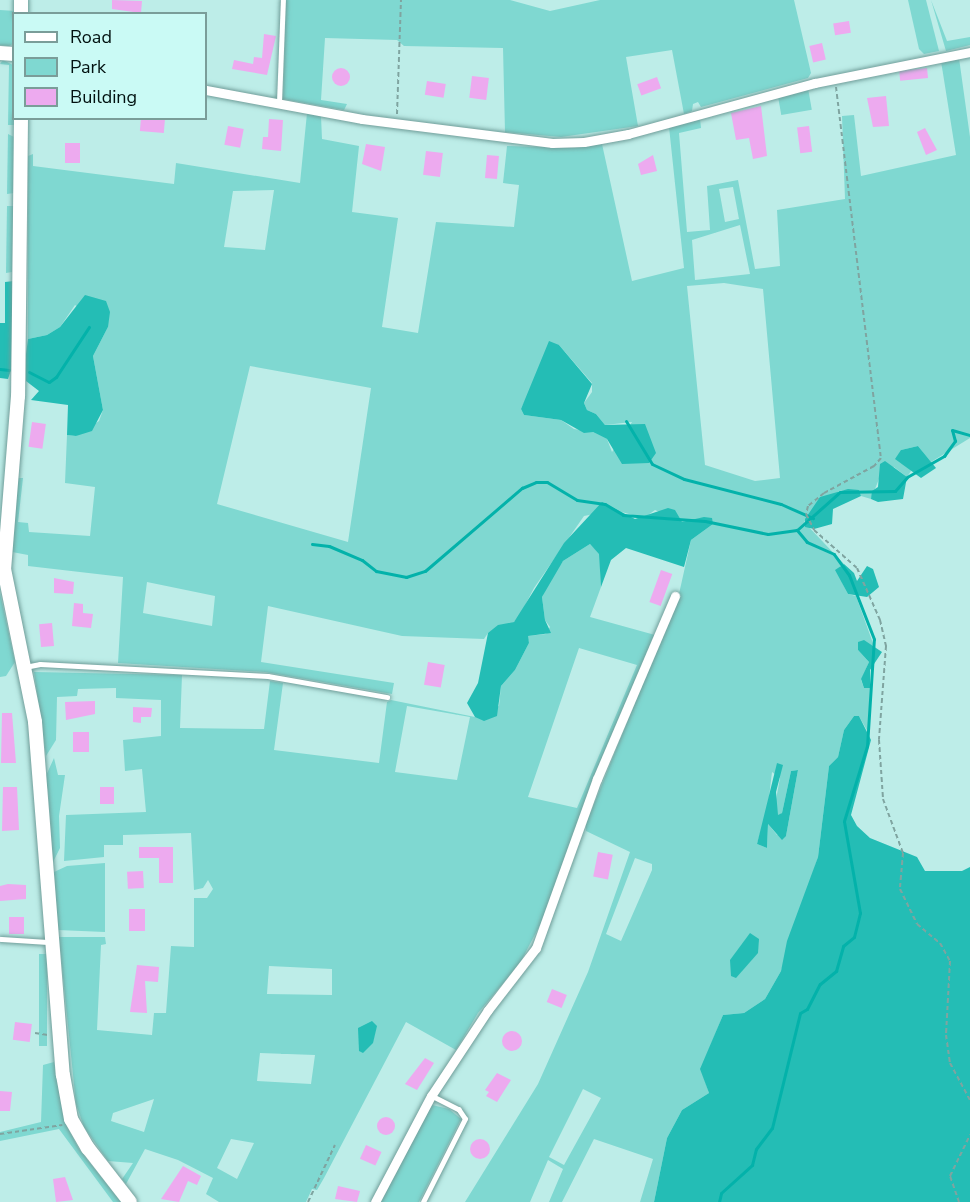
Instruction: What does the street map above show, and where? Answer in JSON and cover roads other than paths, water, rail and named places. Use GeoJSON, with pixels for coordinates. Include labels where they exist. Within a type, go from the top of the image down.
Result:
{"type":"FeatureCollection","features":[{"type":"Feature","properties":{"kind":"street"},"geometry":{"type":"LineString","coordinates":[[207,90],[397,123],[552,143],[584,142],[835,78],[970,52]]}},
{"type":"Feature","properties":{"kind":"street"},"geometry":{"type":"LineString","coordinates":[[21,120],[18,396],[2,569],[25,667],[35,722],[63,1075],[73,1122],[88,1148],[130,1202]]}},
{"type":"Feature","properties":{"kind":"street"},"geometry":{"type":"LineString","coordinates":[[375,1202],[431,1096],[488,1010],[536,948],[597,779],[675,596]]}},
{"type":"Feature","properties":{"kind":"lane"},"geometry":{"type":"LineString","coordinates":[[279,102],[283,0]]}},
{"type":"Feature","properties":{"kind":"lane"},"geometry":{"type":"LineString","coordinates":[[25,667],[40,664],[268,676],[387,697]]}},
{"type":"Feature","properties":{"kind":"lane"},"geometry":{"type":"LineString","coordinates":[[0,939],[52,942]]}},
{"type":"Feature","properties":{"kind":"lane"},"geometry":{"type":"LineString","coordinates":[[423,1202],[465,1119],[459,1110],[431,1096]]}},
{"type":"Feature","properties":{"kind":"waterway"},"geometry":{"type":"LineString","coordinates":[[29,372],[49,382],[56,377],[89,327]]}},
{"type":"Feature","properties":{"kind":"waterway"},"geometry":{"type":"LineString","coordinates":[[0,369],[9,370]]}},
{"type":"Feature","properties":{"kind":"waterway"},"geometry":{"type":"LineString","coordinates":[[626,421],[652,464],[684,479],[781,504],[813,518]]}},
{"type":"Feature","properties":{"kind":"waterway"},"geometry":{"type":"LineString","coordinates":[[719,1202],[721,1193],[752,1165],[756,1149],[772,1128],[800,1013],[807,1009],[820,984],[836,971],[843,946],[854,937],[860,913],[844,821],[867,746],[874,639],[849,575],[834,554],[807,542],[797,530],[840,492],[895,491],[907,477],[944,456],[955,441],[952,430],[970,435]]}},
{"type":"Feature","properties":{"kind":"waterway"},"geometry":{"type":"LineString","coordinates":[[312,544],[329,546],[362,560],[376,571],[406,577],[425,571],[522,488],[536,482],[547,482],[577,500],[605,504],[623,515],[705,521],[768,534],[797,530]]}}]}
